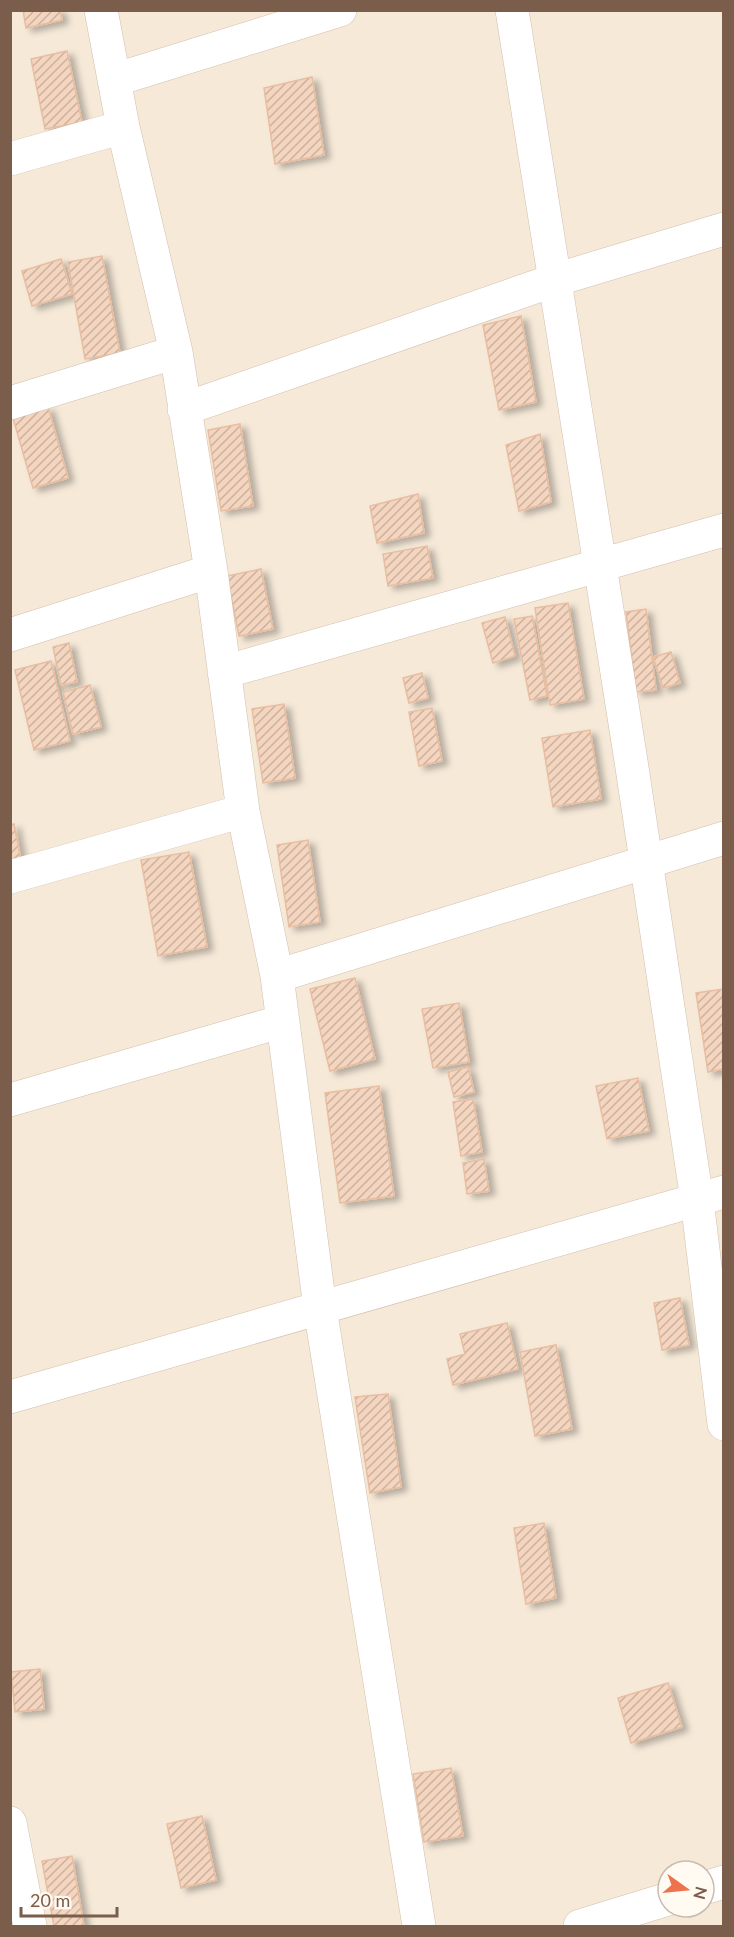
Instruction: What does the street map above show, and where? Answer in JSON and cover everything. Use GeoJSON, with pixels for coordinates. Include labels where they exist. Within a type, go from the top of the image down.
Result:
{"type":"FeatureCollection","features":[{"type":"Feature","properties":{"kind":"street"},"geometry":{"type":"LineString","coordinates":[[101,10],[123,127],[176,352],[211,571],[243,811],[284,1021],[321,1308],[419,1926]]}},
{"type":"Feature","properties":{"kind":"street"},"geometry":{"type":"LineString","coordinates":[[114,80],[340,10]]}},
{"type":"Feature","properties":{"kind":"street"},"geometry":{"type":"LineString","coordinates":[[512,10],[646,862],[710,1196],[723,1424]]}},
{"type":"Feature","properties":{"kind":"street"},"geometry":{"type":"LineString","coordinates":[[10,159],[123,127]]}},
{"type":"Feature","properties":{"kind":"street"},"geometry":{"type":"LineString","coordinates":[[184,409],[555,280],[723,229]]}},
{"type":"Feature","properties":{"kind":"street"},"geometry":{"type":"LineString","coordinates":[[10,403],[176,352]]}},
{"type":"Feature","properties":{"kind":"street"},"geometry":{"type":"LineString","coordinates":[[224,672],[723,530]]}},
{"type":"Feature","properties":{"kind":"street"},"geometry":{"type":"LineString","coordinates":[[10,635],[211,571]]}},
{"type":"Feature","properties":{"kind":"street"},"geometry":{"type":"LineString","coordinates":[[10,877],[243,811]]}},
{"type":"Feature","properties":{"kind":"street"},"geometry":{"type":"LineString","coordinates":[[277,976],[723,838]]}},
{"type":"Feature","properties":{"kind":"street"},"geometry":{"type":"LineString","coordinates":[[10,1100],[284,1021]]}},
{"type":"Feature","properties":{"kind":"street"},"geometry":{"type":"LineString","coordinates":[[10,1397],[710,1196]]}},
{"type":"Feature","properties":{"kind":"street"},"geometry":{"type":"LineString","coordinates":[[10,1823],[30,1926]]}},
{"type":"Feature","properties":{"kind":"street"},"geometry":{"type":"LineString","coordinates":[[580,1926],[656,1903]]}},
{"type":"Feature","properties":{"kind":"shaded area"},"geometry":{"type":"Polygon","coordinates":[[[11,11],[723,11],[723,1926],[11,1926],[11,11]]]}},
{"type":"Feature","properties":{"kind":"building"},"geometry":{"type":"Polygon","coordinates":[[[23,10],[60,10],[62,20],[26,28],[23,10]]]}},
{"type":"Feature","properties":{"kind":"building"},"geometry":{"type":"Polygon","coordinates":[[[67,51],[82,122],[45,129],[31,59],[67,51]]]}},
{"type":"Feature","properties":{"kind":"building"},"geometry":{"type":"Polygon","coordinates":[[[312,77],[324,155],[275,164],[264,88],[312,77]]]}},
{"type":"Feature","properties":{"kind":"building"},"geometry":{"type":"Polygon","coordinates":[[[102,256],[120,353],[85,359],[68,262],[102,256]]]}},
{"type":"Feature","properties":{"kind":"building"},"geometry":{"type":"Polygon","coordinates":[[[61,259],[72,294],[32,306],[22,271],[61,259]]]}},
{"type":"Feature","properties":{"kind":"building"},"geometry":{"type":"Polygon","coordinates":[[[521,316],[536,402],[499,410],[483,325],[521,316]]]}},
{"type":"Feature","properties":{"kind":"building"},"geometry":{"type":"Polygon","coordinates":[[[48,407],[68,478],[33,488],[13,418],[48,407]]]}},
{"type":"Feature","properties":{"kind":"building"},"geometry":{"type":"Polygon","coordinates":[[[240,424],[253,506],[221,511],[208,430],[240,424]]]}},
{"type":"Feature","properties":{"kind":"building"},"geometry":{"type":"Polygon","coordinates":[[[540,434],[551,502],[519,511],[506,445],[540,434]]]}},
{"type":"Feature","properties":{"kind":"building"},"geometry":{"type":"Polygon","coordinates":[[[418,494],[424,533],[377,543],[370,506],[418,494]]]}},
{"type":"Feature","properties":{"kind":"building"},"geometry":{"type":"Polygon","coordinates":[[[427,546],[433,578],[388,586],[383,554],[427,546]]]}},
{"type":"Feature","properties":{"kind":"building"},"geometry":{"type":"Polygon","coordinates":[[[261,569],[273,629],[239,636],[227,576],[261,569]]]}},
{"type":"Feature","properties":{"kind":"building"},"geometry":{"type":"Polygon","coordinates":[[[568,603],[584,699],[550,705],[535,608],[568,603]]]}},
{"type":"Feature","properties":{"kind":"building"},"geometry":{"type":"Polygon","coordinates":[[[646,609],[656,690],[636,692],[626,612],[646,609]]]}},
{"type":"Feature","properties":{"kind":"building"},"geometry":{"type":"Polygon","coordinates":[[[532,616],[547,696],[530,700],[514,619],[532,616]]]}},
{"type":"Feature","properties":{"kind":"building"},"geometry":{"type":"Polygon","coordinates":[[[505,617],[515,656],[493,663],[482,623],[505,617]]]}},
{"type":"Feature","properties":{"kind":"building"},"geometry":{"type":"Polygon","coordinates":[[[69,643],[77,682],[61,685],[53,647],[69,643]]]}},
{"type":"Feature","properties":{"kind":"building"},"geometry":{"type":"Polygon","coordinates":[[[671,652],[680,683],[663,688],[653,657],[671,652]]]}},
{"type":"Feature","properties":{"kind":"building"},"geometry":{"type":"Polygon","coordinates":[[[51,661],[70,741],[34,750],[15,670],[51,661]]]}},
{"type":"Feature","properties":{"kind":"building"},"geometry":{"type":"Polygon","coordinates":[[[422,673],[428,698],[409,703],[403,678],[422,673]]]}},
{"type":"Feature","properties":{"kind":"building"},"geometry":{"type":"Polygon","coordinates":[[[90,685],[101,727],[73,734],[63,692],[90,685]]]}},
{"type":"Feature","properties":{"kind":"building"},"geometry":{"type":"Polygon","coordinates":[[[284,704],[295,778],[263,783],[252,709],[284,704]]]}},
{"type":"Feature","properties":{"kind":"building"},"geometry":{"type":"Polygon","coordinates":[[[432,708],[442,761],[419,766],[409,712],[432,708]]]}},
{"type":"Feature","properties":{"kind":"building"},"geometry":{"type":"Polygon","coordinates":[[[590,730],[601,799],[553,807],[542,738],[590,730]]]}},
{"type":"Feature","properties":{"kind":"building"},"geometry":{"type":"Polygon","coordinates":[[[14,824],[21,860],[10,862],[10,825],[14,824]]]}},
{"type":"Feature","properties":{"kind":"building"},"geometry":{"type":"Polygon","coordinates":[[[308,840],[320,922],[289,927],[277,845],[308,840]]]}},
{"type":"Feature","properties":{"kind":"building"},"geometry":{"type":"Polygon","coordinates":[[[189,852],[207,947],[158,956],[141,860],[189,852]]]}},
{"type":"Feature","properties":{"kind":"building"},"geometry":{"type":"Polygon","coordinates":[[[355,978],[375,1059],[330,1071],[310,989],[355,978]]]}},
{"type":"Feature","properties":{"kind":"building"},"geometry":{"type":"Polygon","coordinates":[[[724,989],[724,1069],[708,1072],[696,993],[724,989]]]}},
{"type":"Feature","properties":{"kind":"building"},"geometry":{"type":"Polygon","coordinates":[[[459,1003],[469,1062],[433,1068],[422,1009],[459,1003]]]}},
{"type":"Feature","properties":{"kind":"building"},"geometry":{"type":"Polygon","coordinates":[[[468,1067],[474,1092],[454,1097],[448,1072],[468,1067]]]}},
{"type":"Feature","properties":{"kind":"building"},"geometry":{"type":"Polygon","coordinates":[[[638,1078],[649,1131],[607,1139],[596,1086],[638,1078]]]}},
{"type":"Feature","properties":{"kind":"building"},"geometry":{"type":"Polygon","coordinates":[[[379,1086],[394,1196],[340,1203],[325,1093],[379,1086]]]}},
{"type":"Feature","properties":{"kind":"building"},"geometry":{"type":"Polygon","coordinates":[[[473,1099],[482,1152],[461,1156],[453,1102],[473,1099]]]}},
{"type":"Feature","properties":{"kind":"building"},"geometry":{"type":"Polygon","coordinates":[[[484,1159],[489,1191],[467,1194],[463,1163],[484,1159]]]}},
{"type":"Feature","properties":{"kind":"building"},"geometry":{"type":"Polygon","coordinates":[[[680,1298],[689,1345],[662,1350],[654,1303],[680,1298]]]}},
{"type":"Feature","properties":{"kind":"building"},"geometry":{"type":"Polygon","coordinates":[[[507,1323],[518,1369],[453,1385],[447,1359],[465,1354],[460,1334],[507,1323]]]}},
{"type":"Feature","properties":{"kind":"building"},"geometry":{"type":"Polygon","coordinates":[[[556,1345],[572,1429],[535,1436],[520,1352],[556,1345]]]}},
{"type":"Feature","properties":{"kind":"building"},"geometry":{"type":"Polygon","coordinates":[[[388,1394],[401,1487],[370,1493],[355,1397],[388,1394]]]}},
{"type":"Feature","properties":{"kind":"building"},"geometry":{"type":"Polygon","coordinates":[[[544,1523],[556,1598],[526,1604],[514,1528],[544,1523]]]}},
{"type":"Feature","properties":{"kind":"building"},"geometry":{"type":"Polygon","coordinates":[[[40,1669],[44,1709],[15,1712],[11,1672],[40,1669]]]}},
{"type":"Feature","properties":{"kind":"building"},"geometry":{"type":"Polygon","coordinates":[[[668,1683],[682,1727],[631,1743],[618,1698],[668,1683]]]}},
{"type":"Feature","properties":{"kind":"building"},"geometry":{"type":"Polygon","coordinates":[[[451,1768],[463,1836],[424,1842],[413,1774],[451,1768]]]}},
{"type":"Feature","properties":{"kind":"building"},"geometry":{"type":"Polygon","coordinates":[[[202,1816],[216,1880],[181,1888],[167,1824],[202,1816]]]}},
{"type":"Feature","properties":{"kind":"building"},"geometry":{"type":"Polygon","coordinates":[[[72,1856],[84,1926],[54,1926],[42,1861],[72,1856]]]}}]}
